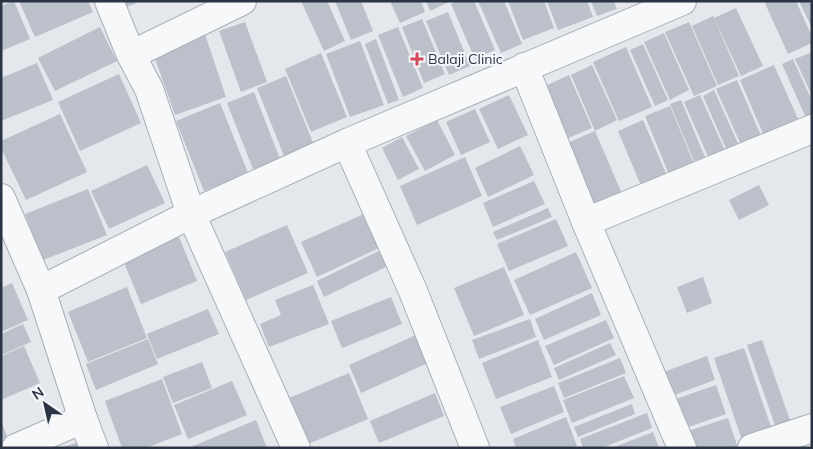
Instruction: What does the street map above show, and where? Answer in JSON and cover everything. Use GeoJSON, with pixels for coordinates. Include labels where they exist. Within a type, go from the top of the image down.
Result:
{"type":"FeatureCollection","features":[{"type":"Feature","properties":{"kind":"street"},"geometry":{"type":"LineString","coordinates":[[109,1],[131,55],[149,89],[191,214],[296,448]]}},
{"type":"Feature","properties":{"kind":"street"},"geometry":{"type":"LineString","coordinates":[[131,55],[242,1]]}},
{"type":"Feature","properties":{"kind":"street"},"geometry":{"type":"LineString","coordinates":[[41,290],[191,214],[347,143],[682,1]]}},
{"type":"Feature","properties":{"kind":"street"},"geometry":{"type":"LineString","coordinates":[[524,68],[586,222],[682,448]]}},
{"type":"Feature","properties":{"kind":"street"},"geometry":{"type":"LineString","coordinates":[[586,222],[812,129]]}},
{"type":"Feature","properties":{"kind":"street"},"geometry":{"type":"LineString","coordinates":[[347,143],[412,291],[475,448]]}},
{"type":"Feature","properties":{"kind":"street"},"geometry":{"type":"LineString","coordinates":[[1,198],[41,290],[83,420],[94,448]]}},
{"type":"Feature","properties":{"kind":"street"},"geometry":{"type":"LineString","coordinates":[[16,448],[83,420]]}},
{"type":"Feature","properties":{"kind":"street"},"geometry":{"type":"LineString","coordinates":[[752,448],[812,428]]}},
{"type":"Feature","properties":{"kind":"building"},"geometry":{"type":"Polygon","coordinates":[[[14,1],[30,39],[1,51],[1,6],[14,1]]]}},
{"type":"Feature","properties":{"kind":"building"},"geometry":{"type":"Polygon","coordinates":[[[19,1],[88,1],[93,12],[35,37],[19,1]]]}},
{"type":"Feature","properties":{"kind":"building"},"geometry":{"type":"Polygon","coordinates":[[[116,1],[141,1],[120,10],[116,1]]]}},
{"type":"Feature","properties":{"kind":"building"},"geometry":{"type":"Polygon","coordinates":[[[301,1],[327,1],[345,41],[324,51],[301,1]]]}},
{"type":"Feature","properties":{"kind":"building"},"geometry":{"type":"Polygon","coordinates":[[[335,1],[361,1],[373,31],[351,40],[335,1]]]}},
{"type":"Feature","properties":{"kind":"building"},"geometry":{"type":"Polygon","coordinates":[[[390,1],[421,1],[425,12],[400,23],[390,1]]]}},
{"type":"Feature","properties":{"kind":"building"},"geometry":{"type":"Polygon","coordinates":[[[426,1],[451,1],[430,11],[426,1]]]}},
{"type":"Feature","properties":{"kind":"building"},"geometry":{"type":"Polygon","coordinates":[[[457,1],[474,1],[495,50],[475,59],[451,4],[457,1]]]}},
{"type":"Feature","properties":{"kind":"building"},"geometry":{"type":"Polygon","coordinates":[[[478,1],[504,1],[522,44],[501,53],[478,1]]]}},
{"type":"Feature","properties":{"kind":"building"},"geometry":{"type":"Polygon","coordinates":[[[508,1],[544,1],[554,28],[523,40],[508,1]]]}},
{"type":"Feature","properties":{"kind":"building"},"geometry":{"type":"Polygon","coordinates":[[[547,1],[587,1],[593,17],[558,30],[547,1]]]}},
{"type":"Feature","properties":{"kind":"building"},"geometry":{"type":"Polygon","coordinates":[[[591,1],[614,1],[617,9],[597,16],[591,1]]]}},
{"type":"Feature","properties":{"kind":"building"},"geometry":{"type":"Polygon","coordinates":[[[764,1],[796,1],[812,37],[812,43],[788,54],[764,1]]]}},
{"type":"Feature","properties":{"kind":"building"},"geometry":{"type":"Polygon","coordinates":[[[799,1],[812,1],[812,28],[799,1]]]}},
{"type":"Feature","properties":{"kind":"building"},"geometry":{"type":"Polygon","coordinates":[[[736,8],[763,66],[741,76],[714,18],[736,8]]]}},
{"type":"Feature","properties":{"kind":"building"},"geometry":{"type":"Polygon","coordinates":[[[448,12],[470,66],[449,75],[426,21],[448,12]]]}},
{"type":"Feature","properties":{"kind":"building"},"geometry":{"type":"Polygon","coordinates":[[[713,16],[739,76],[718,85],[692,26],[713,16]]]}},
{"type":"Feature","properties":{"kind":"building"},"geometry":{"type":"Polygon","coordinates":[[[422,19],[445,74],[424,83],[402,27],[422,19]]]}},
{"type":"Feature","properties":{"kind":"building"},"geometry":{"type":"Polygon","coordinates":[[[245,22],[267,82],[241,92],[219,31],[245,22]]]}},
{"type":"Feature","properties":{"kind":"building"},"geometry":{"type":"Polygon","coordinates":[[[689,22],[717,86],[694,96],[665,32],[689,22]]]}},
{"type":"Feature","properties":{"kind":"building"},"geometry":{"type":"Polygon","coordinates":[[[100,27],[117,61],[55,91],[38,58],[100,27]]]}},
{"type":"Feature","properties":{"kind":"building"},"geometry":{"type":"Polygon","coordinates":[[[398,27],[423,88],[403,97],[378,35],[398,27]]]}},
{"type":"Feature","properties":{"kind":"building"},"geometry":{"type":"Polygon","coordinates":[[[664,33],[689,90],[670,100],[644,42],[664,33]]]}},
{"type":"Feature","properties":{"kind":"building"},"geometry":{"type":"Polygon","coordinates":[[[205,34],[226,97],[175,115],[153,53],[205,34]]]}},
{"type":"Feature","properties":{"kind":"building"},"geometry":{"type":"Polygon","coordinates":[[[376,39],[399,100],[388,104],[365,44],[376,39]]]}},
{"type":"Feature","properties":{"kind":"building"},"geometry":{"type":"Polygon","coordinates":[[[360,41],[384,105],[350,117],[326,54],[360,41]]]}},
{"type":"Feature","properties":{"kind":"building"},"geometry":{"type":"Polygon","coordinates":[[[643,44],[668,100],[655,106],[630,50],[643,44]]]}},
{"type":"Feature","properties":{"kind":"building"},"geometry":{"type":"Polygon","coordinates":[[[626,47],[652,107],[619,121],[593,62],[626,47]]]}},
{"type":"Feature","properties":{"kind":"building"},"geometry":{"type":"Polygon","coordinates":[[[812,52],[812,96],[795,59],[812,52]]]}},
{"type":"Feature","properties":{"kind":"building"},"geometry":{"type":"Polygon","coordinates":[[[321,53],[347,117],[311,132],[285,69],[321,53]]]}},
{"type":"Feature","properties":{"kind":"building"},"geometry":{"type":"Polygon","coordinates":[[[793,59],[812,101],[812,116],[806,118],[782,64],[793,59]]]}},
{"type":"Feature","properties":{"kind":"building"},"geometry":{"type":"Polygon","coordinates":[[[37,63],[53,100],[1,121],[1,78],[37,63]]]}},
{"type":"Feature","properties":{"kind":"building"},"geometry":{"type":"Polygon","coordinates":[[[592,65],[617,120],[595,131],[571,75],[592,65]]]}},
{"type":"Feature","properties":{"kind":"building"},"geometry":{"type":"Polygon","coordinates":[[[774,65],[799,121],[764,136],[740,80],[774,65]]]}},
{"type":"Feature","properties":{"kind":"building"},"geometry":{"type":"Polygon","coordinates":[[[119,74],[141,123],[80,151],[58,102],[119,74]]]}},
{"type":"Feature","properties":{"kind":"building"},"geometry":{"type":"Polygon","coordinates":[[[569,75],[592,128],[566,139],[543,87],[569,75]]]}},
{"type":"Feature","properties":{"kind":"building"},"geometry":{"type":"Polygon","coordinates":[[[286,76],[314,145],[284,156],[257,88],[286,76]]]}},
{"type":"Feature","properties":{"kind":"building"},"geometry":{"type":"Polygon","coordinates":[[[737,80],[762,138],[742,147],[716,89],[737,80]]]}},
{"type":"Feature","properties":{"kind":"building"},"geometry":{"type":"Polygon","coordinates":[[[714,90],[740,148],[728,153],[703,96],[714,90]]]}},
{"type":"Feature","properties":{"kind":"building"},"geometry":{"type":"Polygon","coordinates":[[[254,92],[280,159],[253,169],[227,103],[254,92]]]}},
{"type":"Feature","properties":{"kind":"building"},"geometry":{"type":"Polygon","coordinates":[[[509,95],[528,135],[498,149],[479,109],[509,95]]]}},
{"type":"Feature","properties":{"kind":"building"},"geometry":{"type":"Polygon","coordinates":[[[700,95],[726,153],[710,161],[684,102],[700,95]]]}},
{"type":"Feature","properties":{"kind":"building"},"geometry":{"type":"Polygon","coordinates":[[[681,100],[705,157],[694,161],[670,104],[681,100]]]}},
{"type":"Feature","properties":{"kind":"building"},"geometry":{"type":"Polygon","coordinates":[[[220,103],[248,173],[204,191],[176,121],[220,103]]]}},
{"type":"Feature","properties":{"kind":"building"},"geometry":{"type":"Polygon","coordinates":[[[670,106],[695,166],[670,177],[645,116],[670,106]]]}},
{"type":"Feature","properties":{"kind":"building"},"geometry":{"type":"Polygon","coordinates":[[[475,109],[490,142],[461,155],[446,122],[475,109]]]}},
{"type":"Feature","properties":{"kind":"building"},"geometry":{"type":"Polygon","coordinates":[[[60,114],[87,172],[26,200],[1,148],[1,141],[60,114]]]}},
{"type":"Feature","properties":{"kind":"building"},"geometry":{"type":"Polygon","coordinates":[[[437,120],[455,155],[425,171],[406,136],[437,120]]]}},
{"type":"Feature","properties":{"kind":"building"},"geometry":{"type":"Polygon","coordinates":[[[643,120],[668,178],[642,188],[618,131],[643,120]]]}},
{"type":"Feature","properties":{"kind":"building"},"geometry":{"type":"Polygon","coordinates":[[[595,131],[622,194],[592,207],[565,144],[595,131]]]}},
{"type":"Feature","properties":{"kind":"building"},"geometry":{"type":"Polygon","coordinates":[[[402,137],[419,169],[398,180],[382,148],[402,137]]]}},
{"type":"Feature","properties":{"kind":"building"},"geometry":{"type":"Polygon","coordinates":[[[520,146],[534,175],[488,197],[475,168],[520,146]]]}},
{"type":"Feature","properties":{"kind":"building"},"geometry":{"type":"Polygon","coordinates":[[[465,157],[482,196],[417,225],[400,186],[465,157]]]}},
{"type":"Feature","properties":{"kind":"building"},"geometry":{"type":"Polygon","coordinates":[[[147,165],[165,203],[109,229],[91,191],[147,165]]]}},
{"type":"Feature","properties":{"kind":"building"},"geometry":{"type":"Polygon","coordinates":[[[534,181],[545,204],[493,227],[483,203],[534,181]]]}},
{"type":"Feature","properties":{"kind":"building"},"geometry":{"type":"Polygon","coordinates":[[[759,185],[769,205],[739,220],[729,200],[759,185]]]}},
{"type":"Feature","properties":{"kind":"building"},"geometry":{"type":"Polygon","coordinates":[[[88,189],[107,235],[43,260],[25,214],[88,189]]]}},
{"type":"Feature","properties":{"kind":"building"},"geometry":{"type":"Polygon","coordinates":[[[548,208],[552,217],[497,240],[493,232],[548,208]]]}},
{"type":"Feature","properties":{"kind":"building"},"geometry":{"type":"Polygon","coordinates":[[[364,214],[379,248],[317,277],[301,242],[364,214]]]}},
{"type":"Feature","properties":{"kind":"building"},"geometry":{"type":"Polygon","coordinates":[[[556,219],[568,246],[509,271],[497,244],[556,219]]]}},
{"type":"Feature","properties":{"kind":"building"},"geometry":{"type":"Polygon","coordinates":[[[287,225],[308,273],[246,300],[225,252],[287,225]]]}},
{"type":"Feature","properties":{"kind":"building"},"geometry":{"type":"Polygon","coordinates":[[[179,237],[197,281],[141,304],[123,260],[179,237]]]}},
{"type":"Feature","properties":{"kind":"building"},"geometry":{"type":"Polygon","coordinates":[[[385,248],[392,264],[324,297],[317,281],[385,248]]]}},
{"type":"Feature","properties":{"kind":"building"},"geometry":{"type":"Polygon","coordinates":[[[576,252],[592,288],[530,315],[514,280],[576,252]]]}},
{"type":"Feature","properties":{"kind":"building"},"geometry":{"type":"Polygon","coordinates":[[[504,267],[524,315],[474,336],[454,288],[504,267]]]}},
{"type":"Feature","properties":{"kind":"building"},"geometry":{"type":"Polygon","coordinates":[[[703,277],[712,303],[687,313],[677,287],[703,277]]]}},
{"type":"Feature","properties":{"kind":"building"},"geometry":{"type":"Polygon","coordinates":[[[12,283],[28,320],[1,332],[1,288],[12,283]]]}},
{"type":"Feature","properties":{"kind":"building"},"geometry":{"type":"Polygon","coordinates":[[[313,285],[329,324],[269,347],[260,324],[281,315],[275,300],[313,285]]]}},
{"type":"Feature","properties":{"kind":"building"},"geometry":{"type":"Polygon","coordinates":[[[127,287],[147,338],[88,362],[68,312],[127,287]]]}},
{"type":"Feature","properties":{"kind":"building"},"geometry":{"type":"Polygon","coordinates":[[[592,293],[601,315],[544,340],[535,319],[592,293]]]}},
{"type":"Feature","properties":{"kind":"building"},"geometry":{"type":"Polygon","coordinates":[[[391,297],[402,324],[342,348],[331,321],[391,297]]]}},
{"type":"Feature","properties":{"kind":"building"},"geometry":{"type":"Polygon","coordinates":[[[208,309],[219,334],[157,359],[147,334],[208,309]]]}},
{"type":"Feature","properties":{"kind":"building"},"geometry":{"type":"Polygon","coordinates":[[[530,319],[536,337],[479,359],[472,340],[530,319]]]}},
{"type":"Feature","properties":{"kind":"building"},"geometry":{"type":"Polygon","coordinates":[[[606,320],[614,338],[554,365],[545,346],[606,320]]]}},
{"type":"Feature","properties":{"kind":"building"},"geometry":{"type":"Polygon","coordinates":[[[23,324],[31,342],[1,355],[1,334],[23,324]]]}},
{"type":"Feature","properties":{"kind":"building"},"geometry":{"type":"Polygon","coordinates":[[[416,335],[428,363],[361,393],[349,365],[416,335]]]}},
{"type":"Feature","properties":{"kind":"building"},"geometry":{"type":"Polygon","coordinates":[[[148,339],[158,364],[96,390],[86,364],[148,339]]]}},
{"type":"Feature","properties":{"kind":"building"},"geometry":{"type":"Polygon","coordinates":[[[538,340],[552,377],[496,399],[482,363],[538,340]]]}},
{"type":"Feature","properties":{"kind":"building"},"geometry":{"type":"Polygon","coordinates":[[[762,340],[793,429],[778,434],[747,345],[762,340]]]}},
{"type":"Feature","properties":{"kind":"building"},"geometry":{"type":"Polygon","coordinates":[[[610,343],[616,355],[559,380],[554,368],[610,343]]]}},
{"type":"Feature","properties":{"kind":"building"},"geometry":{"type":"Polygon","coordinates":[[[24,346],[40,383],[1,400],[1,356],[24,346]]]}},
{"type":"Feature","properties":{"kind":"building"},"geometry":{"type":"Polygon","coordinates":[[[744,348],[774,436],[744,446],[714,358],[744,348]]]}},
{"type":"Feature","properties":{"kind":"building"},"geometry":{"type":"Polygon","coordinates":[[[707,356],[715,380],[669,397],[661,373],[707,356]]]}},
{"type":"Feature","properties":{"kind":"building"},"geometry":{"type":"Polygon","coordinates":[[[620,358],[626,373],[564,398],[558,383],[620,358]]]}},
{"type":"Feature","properties":{"kind":"building"},"geometry":{"type":"Polygon","coordinates":[[[202,362],[212,388],[173,403],[163,377],[202,362]]]}},
{"type":"Feature","properties":{"kind":"building"},"geometry":{"type":"Polygon","coordinates":[[[349,373],[368,419],[308,444],[289,398],[349,373]]]}},
{"type":"Feature","properties":{"kind":"building"},"geometry":{"type":"Polygon","coordinates":[[[624,376],[634,398],[572,423],[563,400],[624,376]]]}},
{"type":"Feature","properties":{"kind":"building"},"geometry":{"type":"Polygon","coordinates":[[[162,379],[182,434],[146,448],[122,448],[105,401],[162,379]]]}},
{"type":"Feature","properties":{"kind":"building"},"geometry":{"type":"Polygon","coordinates":[[[232,381],[247,415],[188,439],[174,405],[232,381]]]}},
{"type":"Feature","properties":{"kind":"building"},"geometry":{"type":"Polygon","coordinates":[[[716,385],[726,414],[680,430],[670,401],[716,385]]]}},
{"type":"Feature","properties":{"kind":"building"},"geometry":{"type":"Polygon","coordinates":[[[554,386],[564,412],[511,434],[500,407],[554,386]]]}},
{"type":"Feature","properties":{"kind":"building"},"geometry":{"type":"Polygon","coordinates":[[[435,393],[444,416],[379,443],[370,421],[435,393]]]}},
{"type":"Feature","properties":{"kind":"building"},"geometry":{"type":"Polygon","coordinates":[[[632,404],[635,414],[578,437],[574,427],[632,404]]]}},
{"type":"Feature","properties":{"kind":"building"},"geometry":{"type":"Polygon","coordinates":[[[647,413],[652,428],[602,448],[583,448],[580,439],[647,413]]]}},
{"type":"Feature","properties":{"kind":"building"},"geometry":{"type":"Polygon","coordinates":[[[566,417],[577,446],[572,448],[516,448],[513,439],[566,417]]]}},
{"type":"Feature","properties":{"kind":"building"},"geometry":{"type":"Polygon","coordinates":[[[728,418],[738,448],[686,448],[682,433],[728,418]]]}},
{"type":"Feature","properties":{"kind":"building"},"geometry":{"type":"Polygon","coordinates":[[[256,420],[267,448],[194,448],[193,446],[256,420]]]}},
{"type":"Feature","properties":{"kind":"building"},"geometry":{"type":"Polygon","coordinates":[[[1,421],[9,441],[1,444],[1,421]]]}},
{"type":"Feature","properties":{"kind":"building"},"geometry":{"type":"Polygon","coordinates":[[[653,432],[659,448],[612,448],[653,432]]]}},
{"type":"Feature","properties":{"kind":"building"},"geometry":{"type":"Polygon","coordinates":[[[82,441],[85,448],[63,448],[63,447],[82,441]]]}},
{"type":"Feature","properties":{"kind":"place","name":"Balaji Clinic"},"geometry":{"type":"Point","coordinates":[417,59]}}]}
